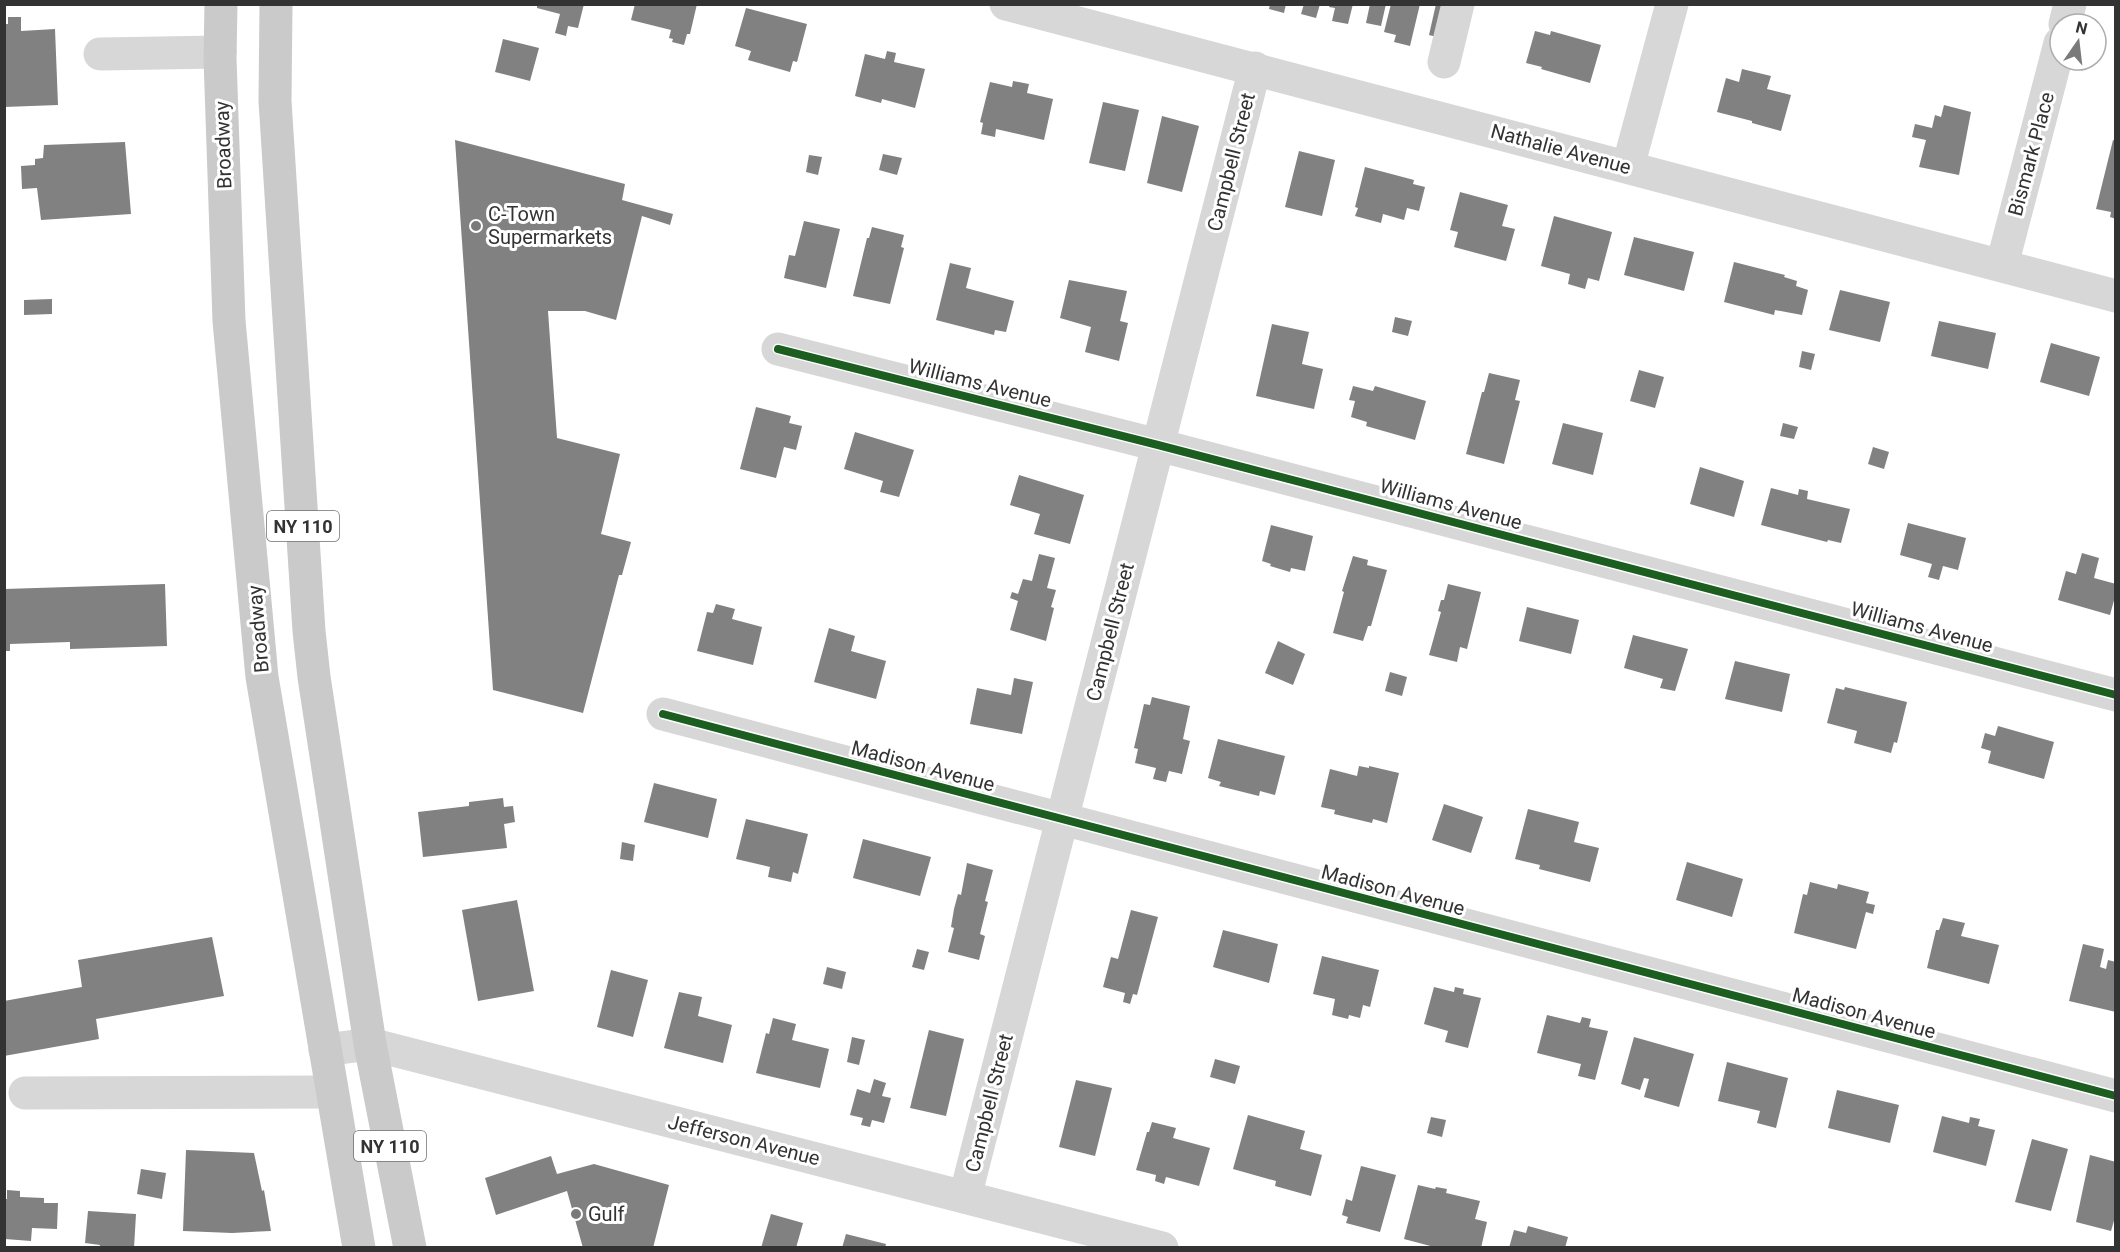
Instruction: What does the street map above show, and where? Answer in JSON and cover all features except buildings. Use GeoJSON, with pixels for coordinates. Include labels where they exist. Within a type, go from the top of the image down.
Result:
{"type":"FeatureCollection","features":[{"type":"Feature","properties":{"kind":"main road","name":"Broadway"},"geometry":{"type":"LineString","coordinates":[[221,4],[220,52],[229,321],[262,677],[359,1248]]}},
{"type":"Feature","properties":{"kind":"main road","name":"NY 110"},"geometry":{"type":"LineString","coordinates":[[276,4],[275,101],[309,631],[370,1044],[410,1248]]}},
{"type":"Feature","properties":{"kind":"main road"},"geometry":{"type":"LineString","coordinates":[[262,677],[314,677]]}},
{"type":"Feature","properties":{"kind":"street","name":"Nathalie Avenue"},"geometry":{"type":"LineString","coordinates":[[1006,4],[1077,13],[1255,68],[2115,296]]}},
{"type":"Feature","properties":{"kind":"street"},"geometry":{"type":"LineString","coordinates":[[1444,62],[1458,4]]}},
{"type":"Feature","properties":{"kind":"street"},"geometry":{"type":"LineString","coordinates":[[1628,166],[1672,4]]}},
{"type":"Feature","properties":{"kind":"street"},"geometry":{"type":"LineString","coordinates":[[100,54],[220,52]]}},
{"type":"Feature","properties":{"kind":"street","name":"Campbell Street"},"geometry":{"type":"LineString","coordinates":[[964,1197],[1255,68]]}},
{"type":"Feature","properties":{"kind":"street","name":"Bismark Place"},"geometry":{"type":"LineString","coordinates":[[2002,265],[2052,72]]}},
{"type":"Feature","properties":{"kind":"street","name":"Williams Avenue"},"geometry":{"type":"LineString","coordinates":[[778,349],[1158,445],[2115,694]]}},
{"type":"Feature","properties":{"kind":"street","name":"Madison Avenue"},"geometry":{"type":"LineString","coordinates":[[663,714],[2115,1096]]}},
{"type":"Feature","properties":{"kind":"street","name":"Jefferson Avenue"},"geometry":{"type":"LineString","coordinates":[[325,1050],[370,1044],[1162,1248]]}},
{"type":"Feature","properties":{"kind":"street"},"geometry":{"type":"LineString","coordinates":[[25,1093],[332,1092]]}},
{"type":"Feature","properties":{"kind":"cycle path"},"geometry":{"type":"LineString","coordinates":[[778,349],[1158,445],[2116,695]]}},
{"type":"Feature","properties":{"kind":"cycle path"},"geometry":{"type":"LineString","coordinates":[[663,714],[2116,1096]]}},
{"type":"Feature","properties":{"kind":"place","name":"C‑Town Supermarkets"},"geometry":{"type":"Point","coordinates":[476,226]}},
{"type":"Feature","properties":{"kind":"place","name":"Gulf"},"geometry":{"type":"Point","coordinates":[576,1214]}}]}
